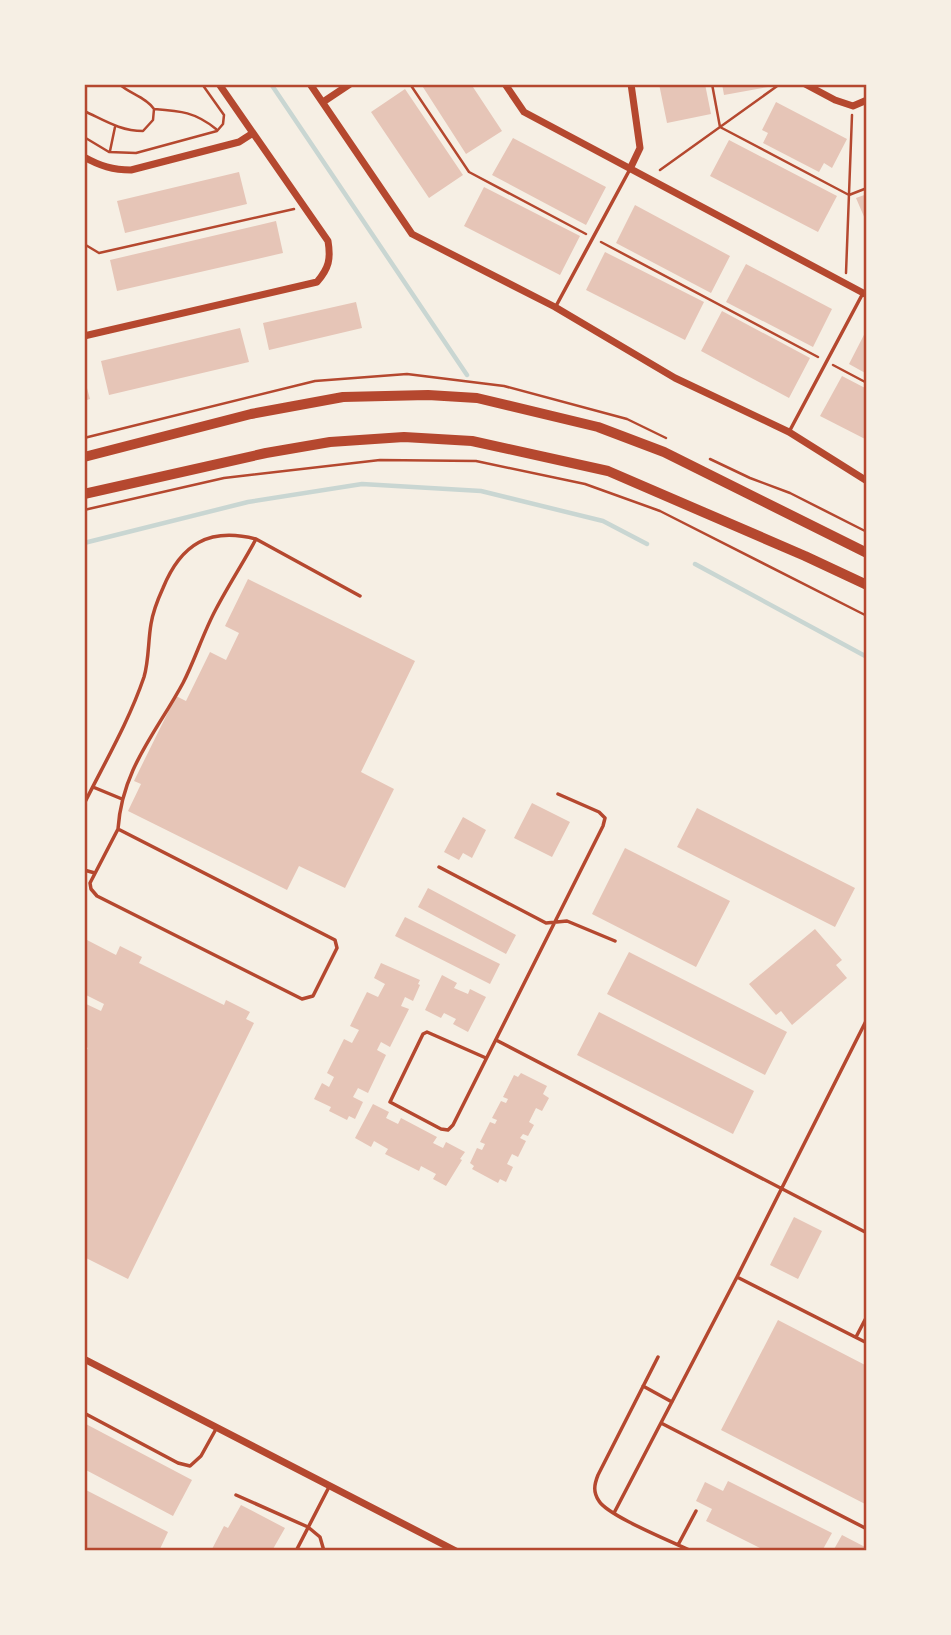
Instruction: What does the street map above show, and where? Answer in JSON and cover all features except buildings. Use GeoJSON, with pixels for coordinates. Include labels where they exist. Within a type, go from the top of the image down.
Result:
{"type":"FeatureCollection","features":[{"type":"Feature","properties":{"kind":"main road"},"geometry":{"type":"LineString","coordinates":[[84,457],[251,415],[343,397],[428,395],[477,398],[598,427],[664,452],[867,553]]}},
{"type":"Feature","properties":{"kind":"main road"},"geometry":{"type":"LineString","coordinates":[[84,494],[266,453],[330,442],[404,437],[472,441],[608,471],[805,555],[867,585]]}},
{"type":"Feature","properties":{"kind":"street"},"geometry":{"type":"LineString","coordinates":[[84,336],[317,282],[327,271],[331,258],[328,241],[219,84]]}},
{"type":"Feature","properties":{"kind":"street"},"geometry":{"type":"LineString","coordinates":[[310,84],[412,234],[555,307],[675,377],[789,432],[867,481]]}},
{"type":"Feature","properties":{"kind":"street"},"geometry":{"type":"LineString","coordinates":[[323,102],[350,84]]}},
{"type":"Feature","properties":{"kind":"street"},"geometry":{"type":"LineString","coordinates":[[505,84],[524,112],[845,283],[866,291]]}},
{"type":"Feature","properties":{"kind":"street"},"geometry":{"type":"LineString","coordinates":[[630,169],[640,148],[631,84]]}},
{"type":"Feature","properties":{"kind":"street"},"geometry":{"type":"LineString","coordinates":[[805,84],[853,106],[867,100]]}},
{"type":"Feature","properties":{"kind":"street"},"geometry":{"type":"LineString","coordinates":[[84,157],[99,166],[131,170],[239,142],[253,133]]}},
{"type":"Feature","properties":{"kind":"street"},"geometry":{"type":"LineString","coordinates":[[84,1359],[456,1551]]}},
{"type":"Feature","properties":{"kind":"lane"},"geometry":{"type":"LineString","coordinates":[[555,307],[630,169]]}},
{"type":"Feature","properties":{"kind":"lane"},"geometry":{"type":"LineString","coordinates":[[789,432],[866,291]]}},
{"type":"Feature","properties":{"kind":"lane"},"geometry":{"type":"LineString","coordinates":[[84,804],[131,711],[145,674],[151,622],[157,601],[186,550],[211,536],[237,535],[256,539],[360,596]]}},
{"type":"Feature","properties":{"kind":"lane"},"geometry":{"type":"LineString","coordinates":[[118,829],[335,940],[337,948],[319,988],[311,998],[302,999],[142,921],[94,894],[90,883],[118,829],[122,799],[129,776],[183,683],[215,610],[256,539]]}},
{"type":"Feature","properties":{"kind":"lane"},"geometry":{"type":"LineString","coordinates":[[93,787],[122,799]]}},
{"type":"Feature","properties":{"kind":"lane"},"geometry":{"type":"LineString","coordinates":[[486,1058],[427,1031],[423,1034],[390,1102],[441,1129],[448,1130],[453,1125],[605,818],[599,812],[558,794]]}},
{"type":"Feature","properties":{"kind":"lane"},"geometry":{"type":"LineString","coordinates":[[439,867],[546,923],[567,921],[615,941]]}},
{"type":"Feature","properties":{"kind":"lane"},"geometry":{"type":"LineString","coordinates":[[84,870],[96,873]]}},
{"type":"Feature","properties":{"kind":"lane"},"geometry":{"type":"LineString","coordinates":[[614,1513],[867,1019]]}},
{"type":"Feature","properties":{"kind":"lane"},"geometry":{"type":"LineString","coordinates":[[496,1040],[867,1233]]}},
{"type":"Feature","properties":{"kind":"lane"},"geometry":{"type":"LineString","coordinates":[[737,1277],[867,1343]]}},
{"type":"Feature","properties":{"kind":"lane"},"geometry":{"type":"LineString","coordinates":[[856,1337],[867,1316]]}},
{"type":"Feature","properties":{"kind":"lane"},"geometry":{"type":"LineString","coordinates":[[658,1357],[594,1484],[598,1501],[603,1507],[691,1551]]}},
{"type":"Feature","properties":{"kind":"lane"},"geometry":{"type":"LineString","coordinates":[[643,1386],[672,1402]]}},
{"type":"Feature","properties":{"kind":"lane"},"geometry":{"type":"LineString","coordinates":[[84,1413],[178,1463],[190,1466],[201,1456],[217,1427]]}},
{"type":"Feature","properties":{"kind":"lane"},"geometry":{"type":"LineString","coordinates":[[661,1423],[867,1529]]}},
{"type":"Feature","properties":{"kind":"lane"},"geometry":{"type":"LineString","coordinates":[[296,1551],[330,1486]]}},
{"type":"Feature","properties":{"kind":"lane"},"geometry":{"type":"LineString","coordinates":[[236,1495],[308,1527],[320,1537],[324,1551]]}},
{"type":"Feature","properties":{"kind":"lane"},"geometry":{"type":"LineString","coordinates":[[678,1545],[696,1511]]}},
{"type":"Feature","properties":{"kind":"path"},"geometry":{"type":"LineString","coordinates":[[84,111],[115,127],[143,131],[153,120],[154,110],[150,104],[129,93],[119,84]]}},
{"type":"Feature","properties":{"kind":"path"},"geometry":{"type":"LineString","coordinates":[[84,137],[109,152],[135,153],[217,131],[224,116],[202,84]]}},
{"type":"Feature","properties":{"kind":"path"},"geometry":{"type":"LineString","coordinates":[[410,84],[469,172],[867,383]]}},
{"type":"Feature","properties":{"kind":"path"},"geometry":{"type":"LineString","coordinates":[[712,84],[720,127]]}},
{"type":"Feature","properties":{"kind":"path"},"geometry":{"type":"LineString","coordinates":[[648,178],[780,84]]}},
{"type":"Feature","properties":{"kind":"path"},"geometry":{"type":"LineString","coordinates":[[845,283],[853,106]]}},
{"type":"Feature","properties":{"kind":"path"},"geometry":{"type":"LineString","coordinates":[[154,110],[178,111],[202,117],[217,131]]}},
{"type":"Feature","properties":{"kind":"path"},"geometry":{"type":"LineString","coordinates":[[109,152],[115,127]]}},
{"type":"Feature","properties":{"kind":"path"},"geometry":{"type":"LineString","coordinates":[[720,127],[849,195],[867,188]]}},
{"type":"Feature","properties":{"kind":"path"},"geometry":{"type":"LineString","coordinates":[[84,244],[99,253],[304,207]]}},
{"type":"Feature","properties":{"kind":"path"},"geometry":{"type":"LineString","coordinates":[[84,510],[224,478],[380,460],[476,461],[585,484],[660,511],[867,616]]}},
{"type":"Feature","properties":{"kind":"waterway"},"geometry":{"type":"LineString","coordinates":[[271,84],[467,375]]}},
{"type":"Feature","properties":{"kind":"waterway"},"geometry":{"type":"LineString","coordinates":[[84,543],[248,502],[362,484],[481,491],[603,521],[647,544]]}},
{"type":"Feature","properties":{"kind":"waterway"},"geometry":{"type":"LineString","coordinates":[[695,564],[867,657]]}}]}
